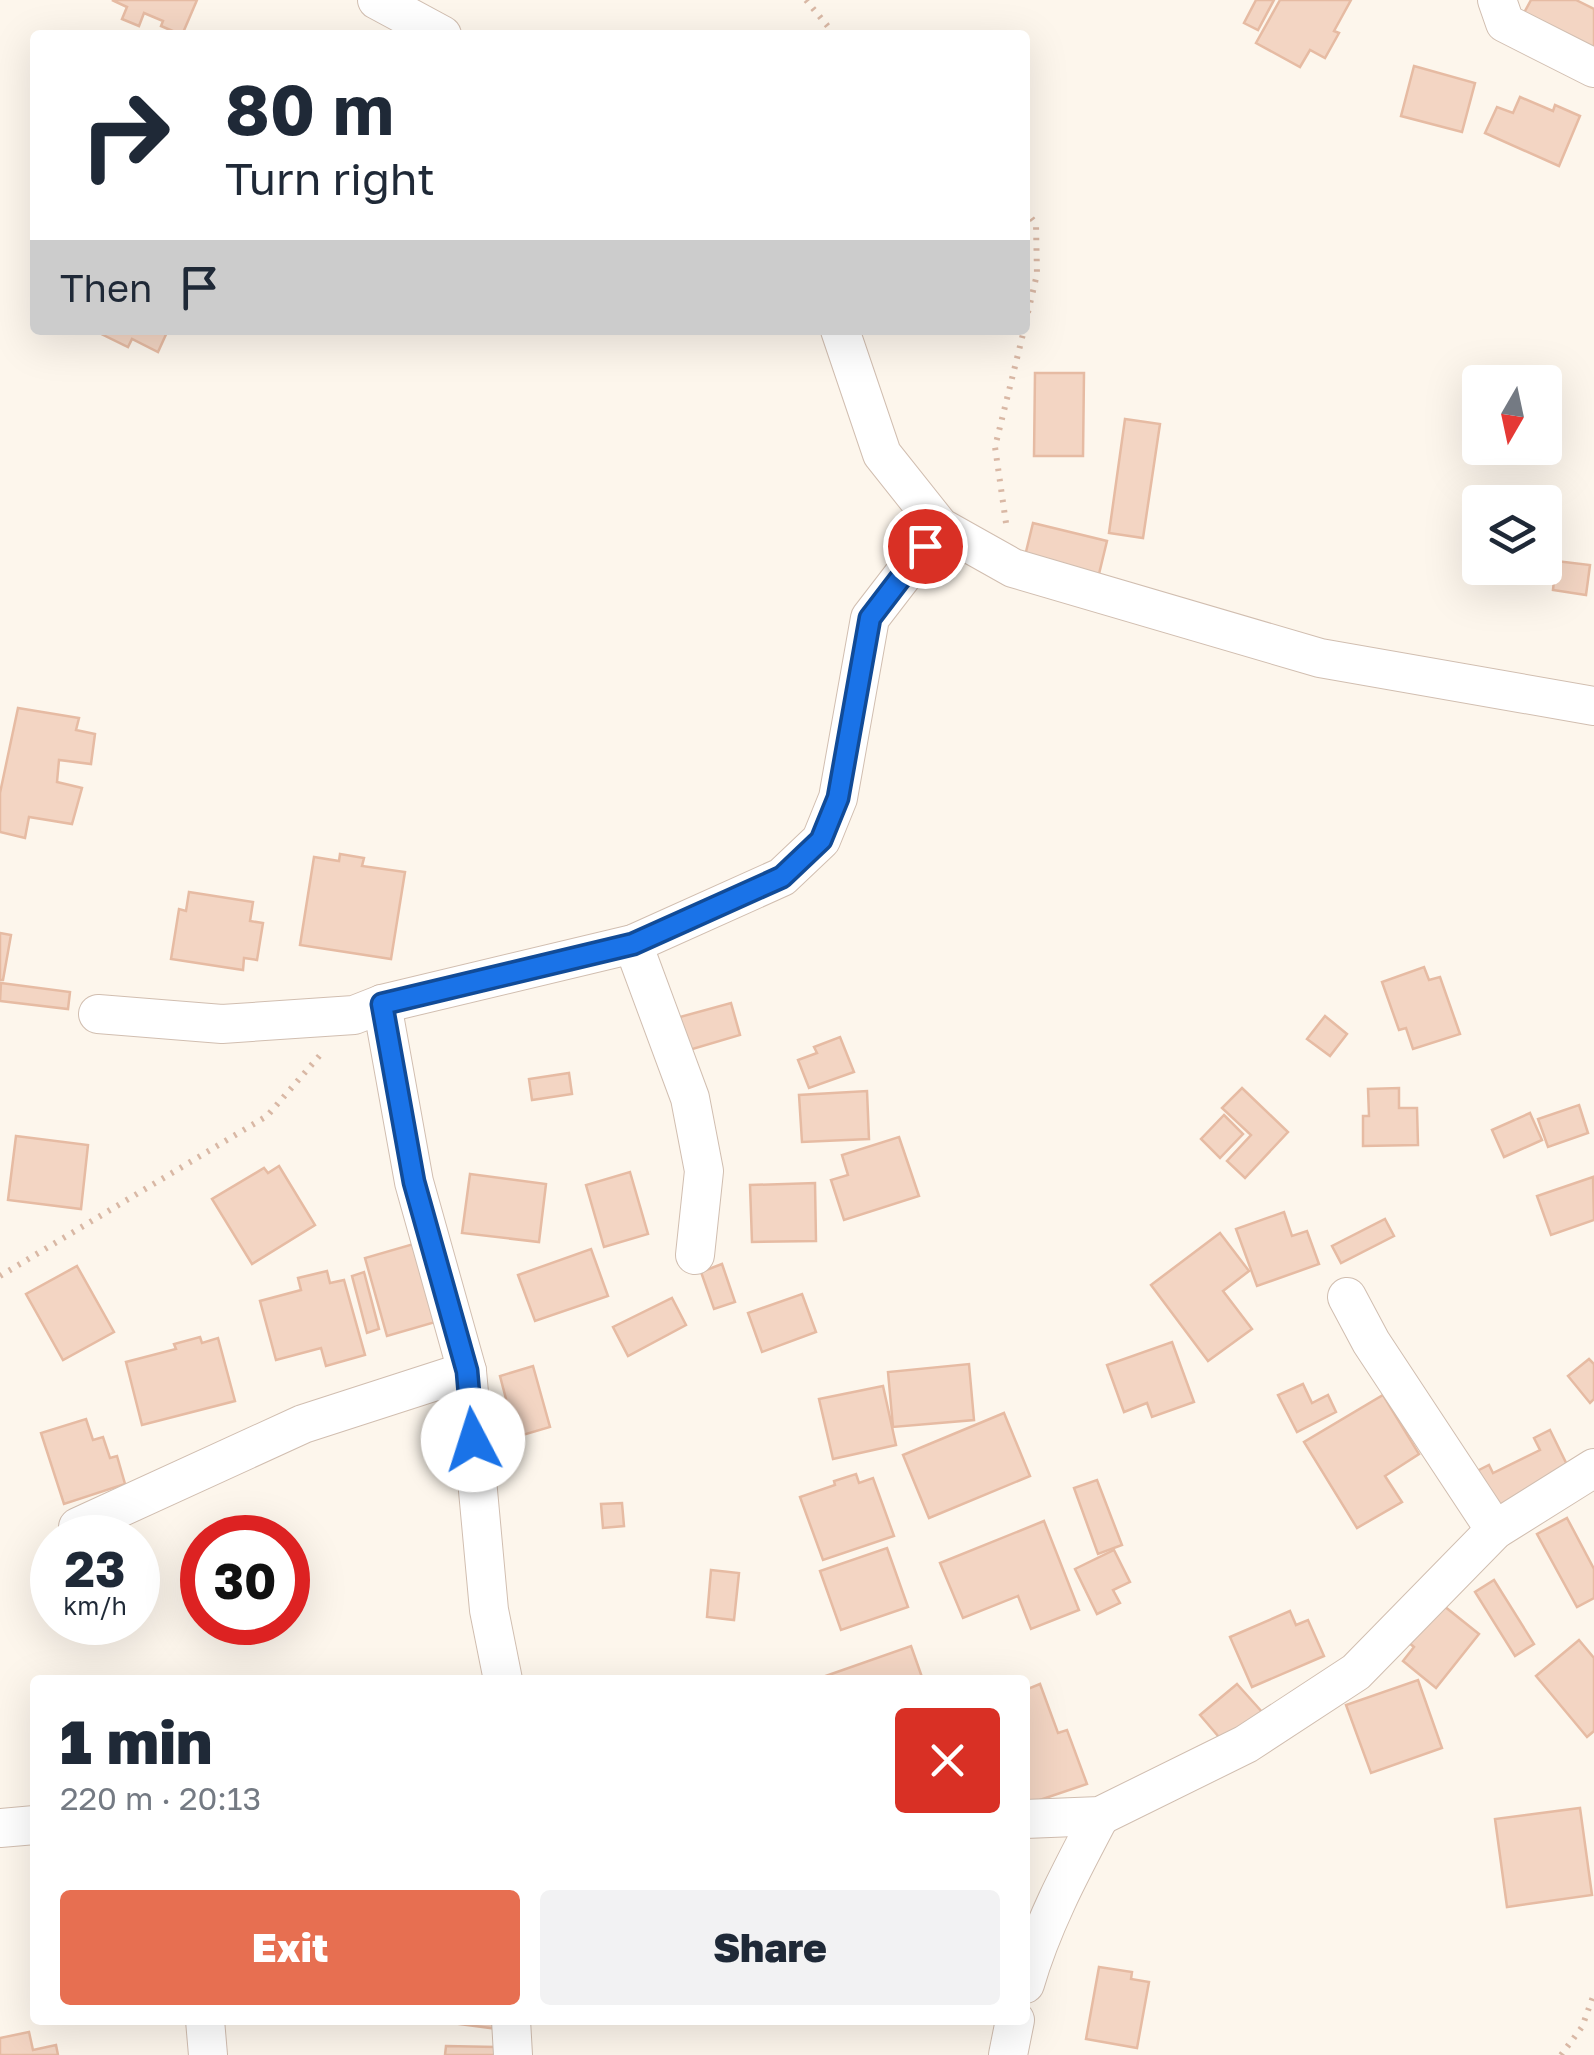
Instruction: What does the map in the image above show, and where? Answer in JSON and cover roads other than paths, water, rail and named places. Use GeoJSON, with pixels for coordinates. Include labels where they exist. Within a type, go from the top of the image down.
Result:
{"type":"FeatureCollection","features":[{"type":"Feature","properties":{"kind":"street"},"geometry":{"type":"LineString","coordinates":[[378,0],[433,30]]}},
{"type":"Feature","properties":{"kind":"street"},"geometry":{"type":"LineString","coordinates":[[1496,0],[1506,23],[1594,68]]}},
{"type":"Feature","properties":{"kind":"street"},"geometry":{"type":"LineString","coordinates":[[842,335],[882,454],[940,527],[1013,568],[1320,658],[1594,706]]}},
{"type":"Feature","properties":{"kind":"street"},"geometry":{"type":"LineString","coordinates":[[98,1014],[222,1024],[368,1010],[633,944],[782,877],[821,840],[838,798],[870,618],[940,527]]}},
{"type":"Feature","properties":{"kind":"street"},"geometry":{"type":"LineString","coordinates":[[633,944],[694,1116],[704,1171],[696,1255]]}},
{"type":"Feature","properties":{"kind":"street"},"geometry":{"type":"LineString","coordinates":[[368,1010],[467,1371],[489,1610],[503,1675]]}},
{"type":"Feature","properties":{"kind":"street"},"geometry":{"type":"LineString","coordinates":[[1347,1296],[1372,1342],[1495,1530]]}},
{"type":"Feature","properties":{"kind":"street"},"geometry":{"type":"LineString","coordinates":[[104,1515],[303,1424],[467,1371]]}},
{"type":"Feature","properties":{"kind":"street"},"geometry":{"type":"LineString","coordinates":[[1030,1819],[1100,1816],[1246,1744],[1356,1672],[1495,1530],[1594,1468]]}},
{"type":"Feature","properties":{"kind":"street"},"geometry":{"type":"LineString","coordinates":[[1030,1971],[1061,1891],[1100,1816]]}},
{"type":"Feature","properties":{"kind":"street"},"geometry":{"type":"LineString","coordinates":[[0,1828],[30,1826]]}},
{"type":"Feature","properties":{"kind":"street"},"geometry":{"type":"LineString","coordinates":[[205,2025],[208,2055]]}},
{"type":"Feature","properties":{"kind":"street"},"geometry":{"type":"LineString","coordinates":[[511,2025],[512,2055]]}},
{"type":"Feature","properties":{"kind":"street"},"geometry":{"type":"LineString","coordinates":[[1008,2055],[1013,2025]]}}]}
